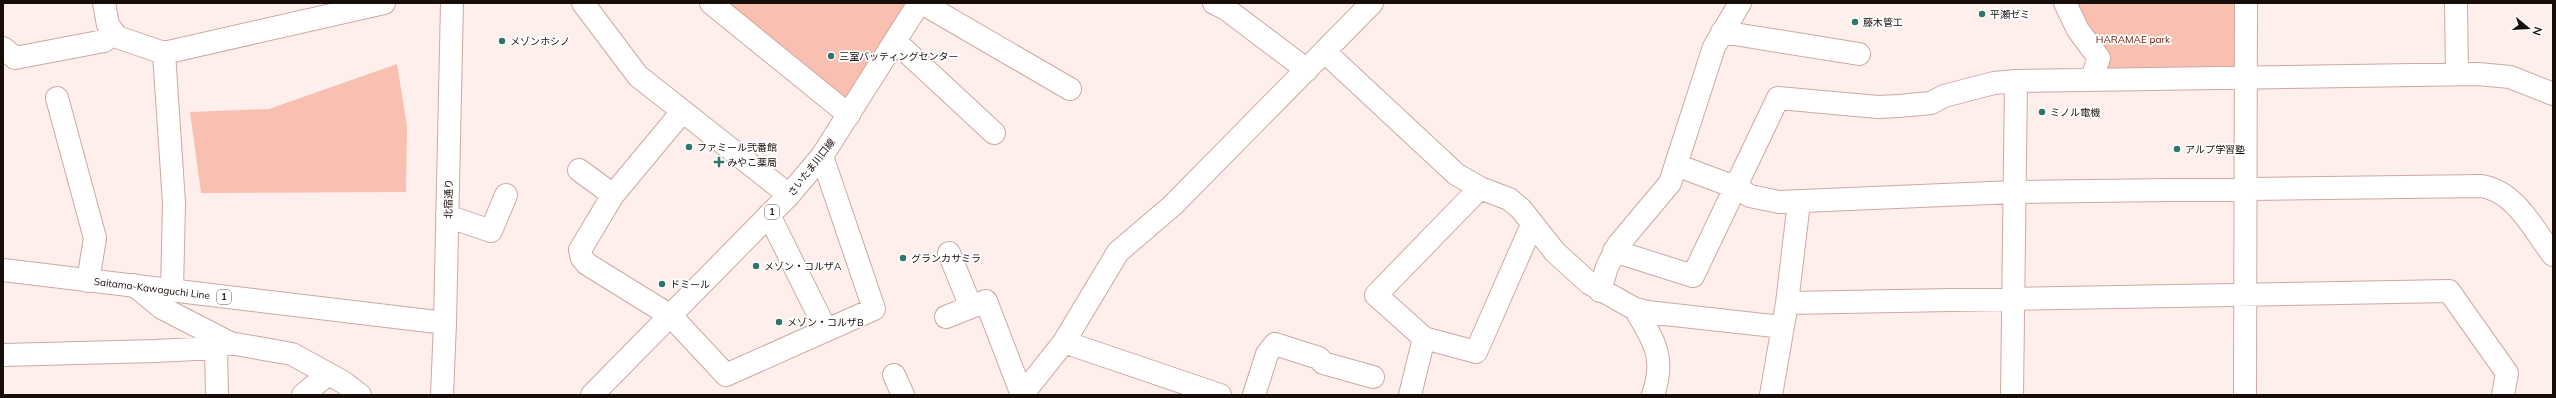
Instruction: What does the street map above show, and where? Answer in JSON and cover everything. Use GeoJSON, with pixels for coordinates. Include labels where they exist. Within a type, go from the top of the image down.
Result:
{"type":"FeatureCollection","features":[{"type":"Feature","properties":{"kind":"street"},"geometry":{"type":"LineString","coordinates":[[104,3],[108,25],[117,37],[164,53],[384,3]]}},
{"type":"Feature","properties":{"kind":"street","name":"北宿通り"},"geometry":{"type":"LineString","coordinates":[[442,395],[452,3]]}},
{"type":"Feature","properties":{"kind":"street"},"geometry":{"type":"LineString","coordinates":[[583,3],[638,76],[789,196]]}},
{"type":"Feature","properties":{"kind":"street"},"geometry":{"type":"LineString","coordinates":[[712,3],[849,115]]}},
{"type":"Feature","properties":{"kind":"street"},"geometry":{"type":"LineString","coordinates":[[921,3],[1070,89]]}},
{"type":"Feature","properties":{"kind":"street","name":"さいたま川口線"},"geometry":{"type":"LineString","coordinates":[[592,395],[789,196],[822,156],[921,3]]}},
{"type":"Feature","properties":{"kind":"street"},"geometry":{"type":"LineString","coordinates":[[1214,3],[1226,9],[1308,70]]}},
{"type":"Feature","properties":{"kind":"street"},"geometry":{"type":"LineString","coordinates":[[1022,395],[1064,342],[1118,252],[1172,204],[1308,70],[1371,3]]}},
{"type":"Feature","properties":{"kind":"street"},"geometry":{"type":"LineString","coordinates":[[1600,291],[1614,251],[1670,183],[1714,47],[1740,3]]}},
{"type":"Feature","properties":{"kind":"street"},"geometry":{"type":"LineString","coordinates":[[2065,3],[2078,30],[2099,58],[2092,80]]}},
{"type":"Feature","properties":{"kind":"street"},"geometry":{"type":"LineString","coordinates":[[2245,395],[2246,3]]}},
{"type":"Feature","properties":{"kind":"street"},"geometry":{"type":"LineString","coordinates":[[2456,3],[2456,74]]}},
{"type":"Feature","properties":{"kind":"street"},"geometry":{"type":"LineString","coordinates":[[1722,32],[1859,54]]}},
{"type":"Feature","properties":{"kind":"street"},"geometry":{"type":"LineString","coordinates":[[3,48],[15,58],[104,40],[114,33]]}},
{"type":"Feature","properties":{"kind":"street"},"geometry":{"type":"LineString","coordinates":[[896,42],[994,133]]}},
{"type":"Feature","properties":{"kind":"street"},"geometry":{"type":"LineString","coordinates":[[1325,52],[1456,174],[1480,188],[1509,199],[1524,212],[1532,225],[1555,252],[1589,284],[1600,291],[1635,309],[1782,327]]}},
{"type":"Feature","properties":{"kind":"street"},"geometry":{"type":"LineString","coordinates":[[164,53],[174,203],[172,291]]}},
{"type":"Feature","properties":{"kind":"street"},"geometry":{"type":"LineString","coordinates":[[1614,251],[1693,276],[1778,98],[1878,107],[1931,103],[1944,96],[1994,83],[2016,81],[2456,74],[2478,74],[2510,77],[2553,94]]}},
{"type":"Feature","properties":{"kind":"street"},"geometry":{"type":"LineString","coordinates":[[2012,395],[2016,81]]}},
{"type":"Feature","properties":{"kind":"street"},"geometry":{"type":"LineString","coordinates":[[56,98],[95,238],[88,281]]}},
{"type":"Feature","properties":{"kind":"street"},"geometry":{"type":"LineString","coordinates":[[682,112],[613,195],[583,242],[580,250],[582,258],[671,316],[726,375],[874,309],[822,156]]}},
{"type":"Feature","properties":{"kind":"street"},"geometry":{"type":"LineString","coordinates":[[1676,165],[1735,187],[1750,196],[1766,200],[1800,202],[2014,192],[2490,187],[2510,198],[2553,255]]}},
{"type":"Feature","properties":{"kind":"street"},"geometry":{"type":"LineString","coordinates":[[579,170],[613,195]]}},
{"type":"Feature","properties":{"kind":"street"},"geometry":{"type":"LineString","coordinates":[[1480,188],[1376,295],[1424,338],[1476,352],[1532,225]]}},
{"type":"Feature","properties":{"kind":"street"},"geometry":{"type":"LineString","coordinates":[[447,216],[491,231],[506,196]]}},
{"type":"Feature","properties":{"kind":"street"},"geometry":{"type":"LineString","coordinates":[[1770,395],[1787,303],[1800,202]]}},
{"type":"Feature","properties":{"kind":"street"},"geometry":{"type":"LineString","coordinates":[[769,215],[826,330]]}},
{"type":"Feature","properties":{"kind":"street"},"geometry":{"type":"LineString","coordinates":[[949,253],[971,307]]}},
{"type":"Feature","properties":{"kind":"street","name":"Saitama-Kawaguchi Line"},"geometry":{"type":"LineString","coordinates":[[3,270],[445,323]]}},
{"type":"Feature","properties":{"kind":"street"},"geometry":{"type":"LineString","coordinates":[[134,285],[162,308],[223,346]]}},
{"type":"Feature","properties":{"kind":"street"},"geometry":{"type":"LineString","coordinates":[[1787,303],[2246,296],[2449,291],[2507,373],[2503,395]]}},
{"type":"Feature","properties":{"kind":"street"},"geometry":{"type":"LineString","coordinates":[[946,317],[986,301],[1022,395]]}},
{"type":"Feature","properties":{"kind":"street"},"geometry":{"type":"LineString","coordinates":[[1635,309],[1659,355],[1658,379],[1653,395]]}},
{"type":"Feature","properties":{"kind":"street"},"geometry":{"type":"LineString","coordinates":[[1410,395],[1424,338]]}},
{"type":"Feature","properties":{"kind":"street"},"geometry":{"type":"LineString","coordinates":[[1064,342],[1220,395]]}},
{"type":"Feature","properties":{"kind":"street"},"geometry":{"type":"LineString","coordinates":[[1254,395],[1267,354],[1275,344],[1319,358],[1323,363],[1373,378]]}},
{"type":"Feature","properties":{"kind":"street"},"geometry":{"type":"LineString","coordinates":[[217,395],[223,346]]}},
{"type":"Feature","properties":{"kind":"street"},"geometry":{"type":"LineString","coordinates":[[3,355],[223,346],[292,354],[328,374],[360,395]]}},
{"type":"Feature","properties":{"kind":"street"},"geometry":{"type":"LineString","coordinates":[[303,395],[328,374]]}},
{"type":"Feature","properties":{"kind":"street"},"geometry":{"type":"LineString","coordinates":[[894,375],[903,395]]}},
{"type":"Feature","properties":{"kind":"green space","name":"三室バッティングセンター"},"geometry":{"type":"Polygon","coordinates":[[[729,3],[913,3],[851,102],[841,102],[726,9],[729,3]]]}},
{"type":"Feature","properties":{"kind":"green space","name":"HARAMAE park"},"geometry":{"type":"Polygon","coordinates":[[[2071,3],[2238,3],[2240,69],[2098,77],[2071,3]]]}},
{"type":"Feature","properties":{"kind":"green space"},"geometry":{"type":"Polygon","coordinates":[[[397,64],[407,126],[406,192],[201,193],[190,112],[269,109],[397,64]]]}},
{"type":"Feature","properties":{"kind":"place","name":"平瀬ゼミ"},"geometry":{"type":"Point","coordinates":[1982,14]}},
{"type":"Feature","properties":{"kind":"place","name":"藤木管工"},"geometry":{"type":"Point","coordinates":[1855,22]}},
{"type":"Feature","properties":{"kind":"place","name":"メゾンホシノ"},"geometry":{"type":"Point","coordinates":[502,41]}},
{"type":"Feature","properties":{"kind":"place","name":"三室バッティングセンター"},"geometry":{"type":"Point","coordinates":[831,56]}},
{"type":"Feature","properties":{"kind":"place","name":"ミノル電機"},"geometry":{"type":"Point","coordinates":[2042,112]}},
{"type":"Feature","properties":{"kind":"place","name":"ファミール弐番館"},"geometry":{"type":"Point","coordinates":[689,147]}},
{"type":"Feature","properties":{"kind":"place","name":"アルプ学習塾"},"geometry":{"type":"Point","coordinates":[2177,149]}},
{"type":"Feature","properties":{"kind":"place","name":"みやこ薬局"},"geometry":{"type":"Point","coordinates":[719,162]}},
{"type":"Feature","properties":{"kind":"place","name":"グランカサミラ"},"geometry":{"type":"Point","coordinates":[903,258]}},
{"type":"Feature","properties":{"kind":"place","name":"メゾン・コルザA"},"geometry":{"type":"Point","coordinates":[756,266]}},
{"type":"Feature","properties":{"kind":"place","name":"ドミール"},"geometry":{"type":"Point","coordinates":[662,284]}},
{"type":"Feature","properties":{"kind":"place","name":"メゾン・コルザB"},"geometry":{"type":"Point","coordinates":[779,322]}}]}
